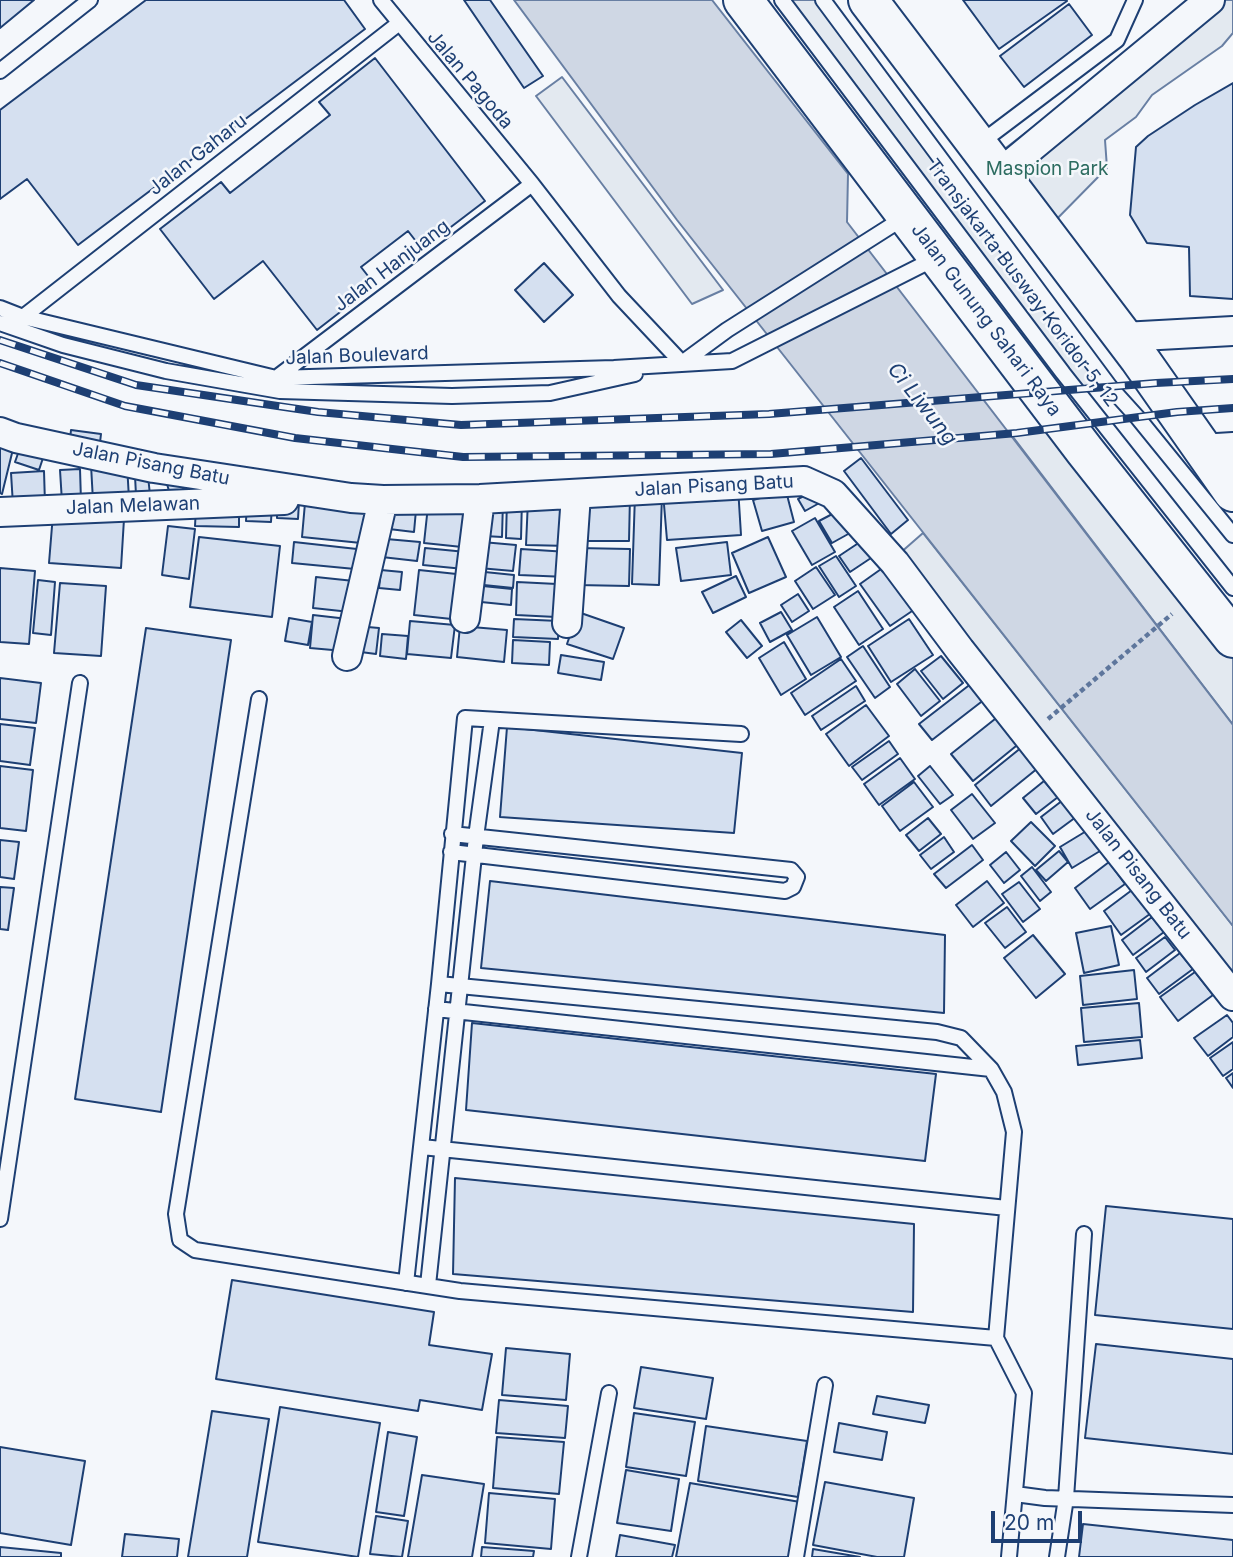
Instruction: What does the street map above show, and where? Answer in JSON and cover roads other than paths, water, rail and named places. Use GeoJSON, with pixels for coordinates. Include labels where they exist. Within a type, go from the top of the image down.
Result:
{"type":"FeatureCollection","features":[{"type":"Feature","properties":{"kind":"main road","name":"Jalan Gunung Sahari Raya"},"geometry":{"type":"LineString","coordinates":[[743,0],[1085,451],[1233,638]]}},
{"type":"Feature","properties":{"kind":"main road"},"geometry":{"type":"LineString","coordinates":[[868,0],[1123,337],[1217,448],[1233,492]]}},
{"type":"Feature","properties":{"kind":"street"},"geometry":{"type":"LineString","coordinates":[[988,160],[1210,0]]}},
{"type":"Feature","properties":{"kind":"street"},"geometry":{"type":"LineString","coordinates":[[1123,337],[1233,331]]}},
{"type":"Feature","properties":{"kind":"street","name":"Jalan Pisang Batu"},"geometry":{"type":"LineString","coordinates":[[0,432],[16,438],[154,468],[351,498],[383,500],[576,495],[804,481],[833,495],[895,563],[960,650],[1233,996]]}},
{"type":"Feature","properties":{"kind":"street"},"geometry":{"type":"LineString","coordinates":[[567,623],[576,495]]}},
{"type":"Feature","properties":{"kind":"street","name":"Jalan Melawan"},"geometry":{"type":"LineString","coordinates":[[0,512],[351,498]]}},
{"type":"Feature","properties":{"kind":"street"},"geometry":{"type":"LineString","coordinates":[[465,618],[480,499]]}},
{"type":"Feature","properties":{"kind":"street"},"geometry":{"type":"LineString","coordinates":[[347,656],[383,500]]}},
{"type":"Feature","properties":{"kind":"lane"},"geometry":{"type":"LineString","coordinates":[[0,71],[90,0]]}},
{"type":"Feature","properties":{"kind":"lane","name":"Jalan Pagoda"},"geometry":{"type":"LineString","coordinates":[[381,0],[532,184],[619,296],[682,363]]}},
{"type":"Feature","properties":{"kind":"lane","name":"Transjakarta Busway Koridor 5, 12"},"geometry":{"type":"LineString","coordinates":[[782,0],[1063,373],[1233,588]]}},
{"type":"Feature","properties":{"kind":"lane","name":"Transjakarta Busway Koridor 5, 12"},"geometry":{"type":"LineString","coordinates":[[823,0],[1110,387],[1146,427],[1233,535]]}},
{"type":"Feature","properties":{"kind":"lane"},"geometry":{"type":"LineString","coordinates":[[988,160],[1118,40],[1135,0]]}},
{"type":"Feature","properties":{"kind":"lane","name":"Jalan Gaharu"},"geometry":{"type":"LineString","coordinates":[[23,317],[398,24]]}},
{"type":"Feature","properties":{"kind":"lane","name":"Jalan Hanjuang"},"geometry":{"type":"LineString","coordinates":[[276,378],[532,184]]}},
{"type":"Feature","properties":{"kind":"lane"},"geometry":{"type":"LineString","coordinates":[[0,323],[63,345],[166,371],[280,391],[452,396],[550,393],[682,363],[727,330],[906,216]]}},
{"type":"Feature","properties":{"kind":"lane","name":"Jalan Boulevard"},"geometry":{"type":"LineString","coordinates":[[0,309],[23,317],[276,378],[614,368],[732,361],[939,257]]}},
{"type":"Feature","properties":{"kind":"lane"},"geometry":{"type":"LineString","coordinates":[[0,1219],[80,683]]}},
{"type":"Feature","properties":{"kind":"lane"},"geometry":{"type":"LineString","coordinates":[[259,699],[176,1214],[180,1240],[195,1250],[460,1291],[996,1338]]}},
{"type":"Feature","properties":{"kind":"lane"},"geometry":{"type":"LineString","coordinates":[[406,1283],[465,718],[741,734]]}},
{"type":"Feature","properties":{"kind":"lane"},"geometry":{"type":"LineString","coordinates":[[428,1285],[476,837],[492,720]]}},
{"type":"Feature","properties":{"kind":"lane"},"geometry":{"type":"LineString","coordinates":[[451,852],[785,891],[793,887],[797,877],[791,870],[452,834]]}},
{"type":"Feature","properties":{"kind":"lane"},"geometry":{"type":"LineString","coordinates":[[439,984],[937,1032],[961,1038],[991,1069],[1004,1093],[1014,1132],[996,1338],[1024,1393],[1009,1557]]}},
{"type":"Feature","properties":{"kind":"lane"},"geometry":{"type":"LineString","coordinates":[[436,1009],[991,1069]]}},
{"type":"Feature","properties":{"kind":"lane"},"geometry":{"type":"LineString","coordinates":[[422,1147],[1007,1208]]}},
{"type":"Feature","properties":{"kind":"lane"},"geometry":{"type":"LineString","coordinates":[[1057,1557],[1066,1498],[1084,1234]]}},
{"type":"Feature","properties":{"kind":"lane"},"geometry":{"type":"LineString","coordinates":[[796,1557],[825,1385]]}},
{"type":"Feature","properties":{"kind":"lane"},"geometry":{"type":"LineString","coordinates":[[579,1557],[609,1393]]}},
{"type":"Feature","properties":{"kind":"lane"},"geometry":{"type":"LineString","coordinates":[[1015,1494],[1233,1505]]}},
{"type":"Feature","properties":{"kind":"water","name":"Ci Liwung"},"geometry":{"type":"Polygon","coordinates":[[[514,0],[712,0],[848,174],[847,222],[1233,725],[1233,926],[677,220],[514,0]]]}},
{"type":"Feature","properties":{"kind":"railway"},"geometry":{"type":"LineString","coordinates":[[0,340],[136,385],[318,412],[461,425],[769,414],[1233,379]]}},
{"type":"Feature","properties":{"kind":"railway"},"geometry":{"type":"LineString","coordinates":[[0,363],[125,406],[295,438],[463,457],[771,454],[1017,433],[1177,412],[1233,408]]}},
{"type":"Feature","properties":{"kind":"park label","name":"Maspion Park"},"geometry":{"type":"Point","coordinates":[1047,169]}}]}
